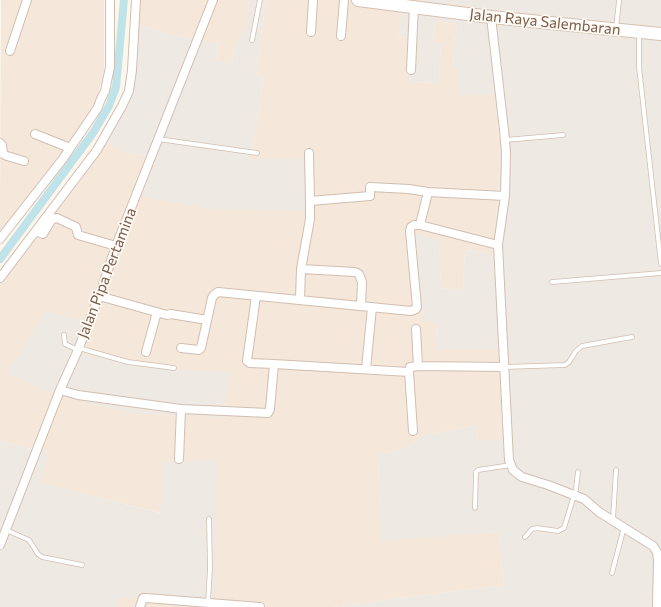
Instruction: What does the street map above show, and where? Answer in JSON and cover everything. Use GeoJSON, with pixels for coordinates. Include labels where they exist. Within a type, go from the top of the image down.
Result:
{"type":"FeatureCollection","features":[{"type":"Feature","properties":{"kind":"main road","name":"Jalan Raya Salembaran"},"geometry":{"type":"LineString","coordinates":[[358,0],[491,17],[661,34]]}},
{"type":"Feature","properties":{"kind":"street"},"geometry":{"type":"LineString","coordinates":[[10,51],[27,0]]}},
{"type":"Feature","properties":{"kind":"street"},"geometry":{"type":"LineString","coordinates":[[0,239],[62,160],[97,109],[105,91],[110,67],[110,0]]}},
{"type":"Feature","properties":{"kind":"street"},"geometry":{"type":"LineString","coordinates":[[0,278],[97,150],[115,120],[129,91],[132,70],[136,0]]}},
{"type":"Feature","properties":{"kind":"street","name":"Jalan Pipa Pertamina"},"geometry":{"type":"LineString","coordinates":[[0,545],[60,390],[99,296],[116,246],[213,0]]}},
{"type":"Feature","properties":{"kind":"street"},"geometry":{"type":"LineString","coordinates":[[311,32],[313,0]]}},
{"type":"Feature","properties":{"kind":"street"},"geometry":{"type":"LineString","coordinates":[[341,36],[344,0]]}},
{"type":"Feature","properties":{"kind":"street"},"geometry":{"type":"LineString","coordinates":[[411,70],[414,6]]}},
{"type":"Feature","properties":{"kind":"street"},"geometry":{"type":"LineString","coordinates":[[491,17],[505,140],[505,196],[498,245],[509,460],[513,470],[522,477],[584,499],[599,512],[653,546],[657,552],[659,588],[657,607]]}},
{"type":"Feature","properties":{"kind":"street"},"geometry":{"type":"LineString","coordinates":[[35,134],[70,148]]}},
{"type":"Feature","properties":{"kind":"street"},"geometry":{"type":"LineString","coordinates":[[0,143],[2,145],[3,154],[24,161]]}},
{"type":"Feature","properties":{"kind":"street"},"geometry":{"type":"LineString","coordinates":[[300,299],[301,269],[310,219],[308,153]]}},
{"type":"Feature","properties":{"kind":"street"},"geometry":{"type":"LineString","coordinates":[[310,201],[370,196],[370,187],[409,188],[428,192],[505,196]]}},
{"type":"Feature","properties":{"kind":"street"},"geometry":{"type":"LineString","coordinates":[[420,225],[428,192]]}},
{"type":"Feature","properties":{"kind":"street"},"geometry":{"type":"LineString","coordinates":[[36,231],[43,234],[52,219],[57,218],[76,227],[78,235],[116,246]]}},
{"type":"Feature","properties":{"kind":"street"},"geometry":{"type":"LineString","coordinates":[[181,348],[200,349],[212,298],[216,293],[300,299],[411,311],[416,310],[417,307],[410,231],[411,227],[414,225],[420,225],[498,245]]}},
{"type":"Feature","properties":{"kind":"street"},"geometry":{"type":"LineString","coordinates":[[301,269],[355,272],[359,274],[362,282],[361,306]]}},
{"type":"Feature","properties":{"kind":"street"},"geometry":{"type":"LineString","coordinates":[[99,296],[167,315],[171,314],[207,320]]}},
{"type":"Feature","properties":{"kind":"street"},"geometry":{"type":"LineString","coordinates":[[256,296],[247,361],[250,363],[409,372]]}},
{"type":"Feature","properties":{"kind":"street"},"geometry":{"type":"LineString","coordinates":[[366,369],[372,307]]}},
{"type":"Feature","properties":{"kind":"street"},"geometry":{"type":"LineString","coordinates":[[146,352],[157,312]]}},
{"type":"Feature","properties":{"kind":"street"},"geometry":{"type":"LineString","coordinates":[[416,330],[418,366]]}},
{"type":"Feature","properties":{"kind":"street"},"geometry":{"type":"LineString","coordinates":[[60,390],[78,395],[181,409],[268,413],[270,409],[274,364]]}},
{"type":"Feature","properties":{"kind":"street"},"geometry":{"type":"LineString","coordinates":[[413,431],[409,372],[410,367],[504,367]]}},
{"type":"Feature","properties":{"kind":"street"},"geometry":{"type":"LineString","coordinates":[[179,459],[181,409]]}},
{"type":"Feature","properties":{"kind":"street"},"geometry":{"type":"LineString","coordinates":[[140,607],[143,598],[146,598],[177,604],[208,602],[260,607]]}},
{"type":"Feature","properties":{"kind":"lane"},"geometry":{"type":"LineString","coordinates":[[252,40],[260,0]]}},
{"type":"Feature","properties":{"kind":"lane"},"geometry":{"type":"LineString","coordinates":[[616,30],[619,2]]}},
{"type":"Feature","properties":{"kind":"lane"},"geometry":{"type":"LineString","coordinates":[[639,32],[639,67],[661,264]]}},
{"type":"Feature","properties":{"kind":"lane"},"geometry":{"type":"LineString","coordinates":[[505,140],[563,135]]}},
{"type":"Feature","properties":{"kind":"lane"},"geometry":{"type":"LineString","coordinates":[[158,139],[257,153]]}},
{"type":"Feature","properties":{"kind":"lane"},"geometry":{"type":"LineString","coordinates":[[552,282],[661,273]]}},
{"type":"Feature","properties":{"kind":"lane"},"geometry":{"type":"LineString","coordinates":[[64,335],[65,344],[78,349],[128,362],[174,368]]}},
{"type":"Feature","properties":{"kind":"lane"},"geometry":{"type":"LineString","coordinates":[[504,367],[565,365],[582,346],[632,337]]}},
{"type":"Feature","properties":{"kind":"lane"},"geometry":{"type":"LineString","coordinates":[[475,508],[476,472],[478,470],[511,465]]}},
{"type":"Feature","properties":{"kind":"lane"},"geometry":{"type":"LineString","coordinates":[[613,520],[616,470]]}},
{"type":"Feature","properties":{"kind":"lane"},"geometry":{"type":"LineString","coordinates":[[525,537],[529,531],[537,528],[558,531],[564,528],[574,495],[578,472]]}},
{"type":"Feature","properties":{"kind":"lane"},"geometry":{"type":"LineString","coordinates":[[208,602],[210,568],[209,519]]}},
{"type":"Feature","properties":{"kind":"lane"},"geometry":{"type":"LineString","coordinates":[[612,573],[624,527]]}},
{"type":"Feature","properties":{"kind":"lane"},"geometry":{"type":"LineString","coordinates":[[6,530],[29,540],[38,554],[42,557],[82,565]]}},
{"type":"Feature","properties":{"kind":"shaded area"},"geometry":{"type":"Polygon","coordinates":[[[1,0],[104,0],[104,72],[95,105],[54,164],[0,232],[1,0]]]}},
{"type":"Feature","properties":{"kind":"shaded area"},"geometry":{"type":"Polygon","coordinates":[[[137,0],[250,0],[246,25],[234,48],[232,64],[216,61],[219,44],[173,35],[135,24],[137,0]]]}},
{"type":"Feature","properties":{"kind":"shaded area"},"geometry":{"type":"Polygon","coordinates":[[[250,0],[266,0],[256,74],[264,75],[251,159],[310,159],[311,211],[207,209],[140,196],[158,157],[127,153],[107,143],[125,89],[135,24],[173,35],[219,44],[216,61],[232,64],[234,48],[246,25],[250,0]]]}},
{"type":"Feature","properties":{"kind":"shaded area"},"geometry":{"type":"Polygon","coordinates":[[[266,0],[405,0],[398,36],[410,39],[409,82],[439,83],[441,44],[433,42],[435,21],[457,24],[453,67],[457,68],[495,95],[500,154],[494,254],[465,250],[463,290],[441,288],[439,241],[423,321],[437,321],[436,349],[501,348],[501,440],[477,440],[478,425],[420,436],[411,446],[378,455],[381,540],[498,532],[504,585],[332,607],[116,607],[161,513],[40,483],[48,453],[0,441],[0,278],[107,143],[127,153],[158,157],[141,196],[251,159],[264,75],[256,75],[266,0]]]}},
{"type":"Feature","properties":{"kind":"shaded area"},"geometry":{"type":"Polygon","coordinates":[[[405,0],[661,0],[661,28],[630,25],[628,38],[661,40],[661,567],[656,607],[332,607],[504,585],[498,532],[381,541],[378,455],[411,446],[420,436],[478,425],[477,440],[501,440],[502,385],[500,349],[436,349],[437,322],[423,321],[415,233],[439,241],[441,288],[463,290],[465,250],[494,254],[500,154],[495,95],[457,95],[457,68],[453,68],[457,24],[435,21],[433,42],[441,43],[439,83],[409,82],[410,39],[398,36],[405,0]]]}},
{"type":"Feature","properties":{"kind":"shaded area"},"geometry":{"type":"Polygon","coordinates":[[[45,311],[84,320],[72,352],[161,369],[230,372],[222,417],[128,413],[55,395],[7,373],[45,311]]]}},
{"type":"Feature","properties":{"kind":"shaded area"},"geometry":{"type":"Polygon","coordinates":[[[0,441],[48,453],[41,483],[160,513],[163,461],[217,460],[214,604],[119,598],[116,607],[0,607],[0,441]]]}},
{"type":"Feature","properties":{"kind":"waterway"},"geometry":{"type":"LineString","coordinates":[[0,259],[93,133],[109,106],[116,87],[124,0]]}}]}
